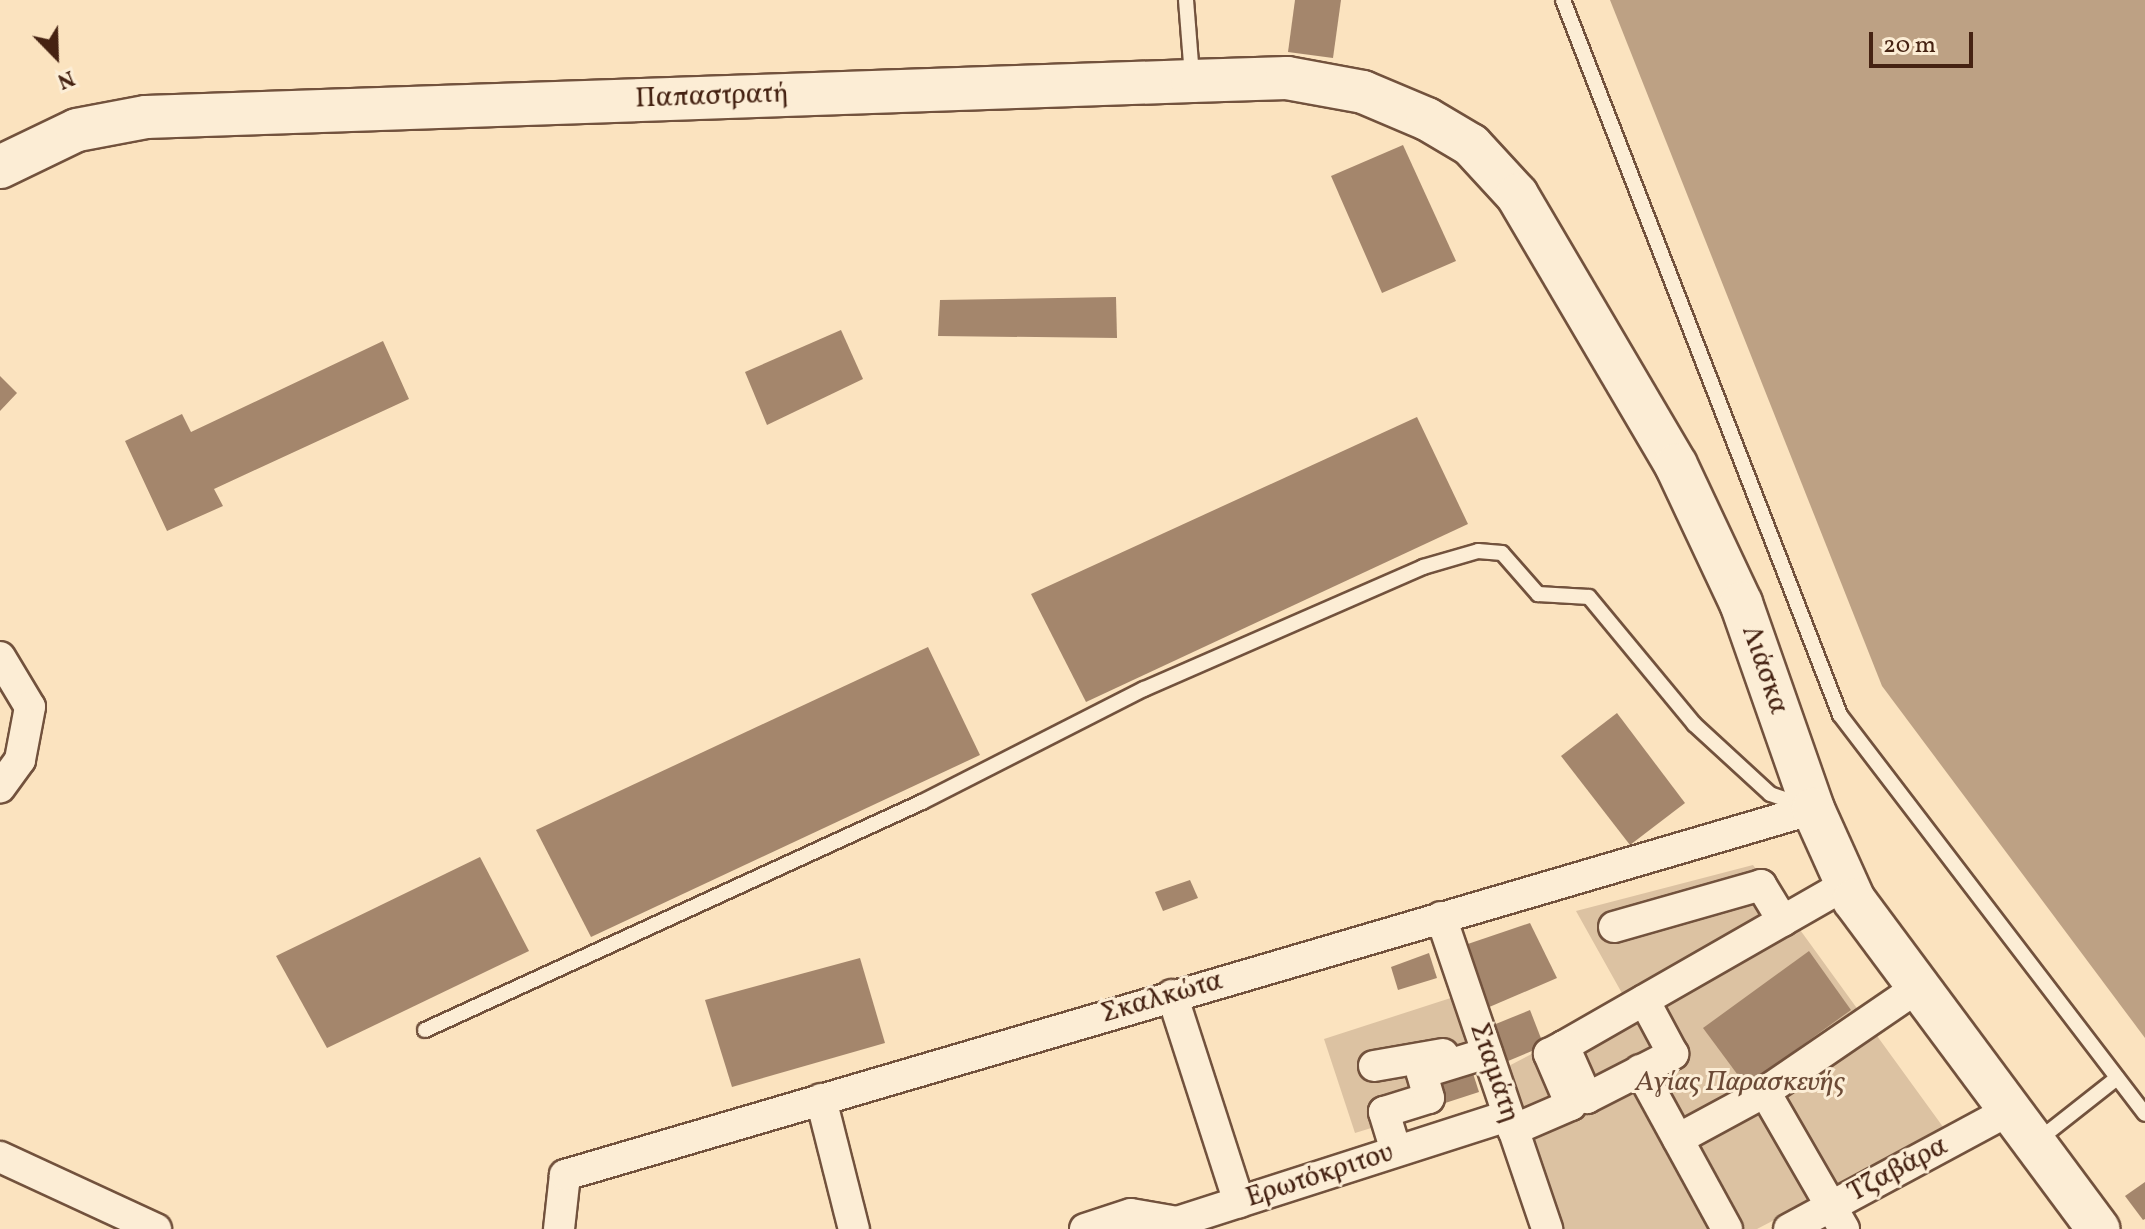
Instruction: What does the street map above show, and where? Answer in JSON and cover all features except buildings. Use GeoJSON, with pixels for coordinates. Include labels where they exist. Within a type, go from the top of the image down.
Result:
{"type":"FeatureCollection","features":[{"type":"Feature","properties":{"kind":"street","name":"Παπαστρατή"},"geometry":{"type":"LineString","coordinates":[[0,167],[77,130],[146,117],[1192,81],[1287,78],[1363,92],[1427,119]]}},
{"type":"Feature","properties":{"kind":"street","name":"Λιάσκα"},"geometry":{"type":"LineString","coordinates":[[1427,119],[1471,145],[1517,195],[1676,465],[1741,603],[1813,809],[1845,885],[2008,1111],[2042,1137],[2098,1229]]}},
{"type":"Feature","properties":{"kind":"street"},"geometry":{"type":"LineString","coordinates":[[0,657],[30,707],[20,760],[0,788]]}},
{"type":"Feature","properties":{"kind":"street","name":"Σκαλκώτα"},"geometry":{"type":"LineString","coordinates":[[559,1229],[565,1175],[1813,809]]}},
{"type":"Feature","properties":{"kind":"street"},"geometry":{"type":"LineString","coordinates":[[1614,927],[1761,885],[1783,921]]}},
{"type":"Feature","properties":{"kind":"street"},"geometry":{"type":"LineString","coordinates":[[1644,1000],[1673,1054],[1587,1098],[1564,1046],[1644,1000],[1783,921],[1845,885]]}},
{"type":"Feature","properties":{"kind":"street","name":"Σταμάτη"},"geometry":{"type":"LineString","coordinates":[[1441,917],[1547,1229]]}},
{"type":"Feature","properties":{"kind":"street"},"geometry":{"type":"LineString","coordinates":[[1678,1139],[1765,1092],[1917,988]]}},
{"type":"Feature","properties":{"kind":"street"},"geometry":{"type":"LineString","coordinates":[[1172,995],[1239,1202]]}},
{"type":"Feature","properties":{"kind":"street"},"geometry":{"type":"LineString","coordinates":[[1396,1151],[1374,1070],[1485,1046]]}},
{"type":"Feature","properties":{"kind":"street"},"geometry":{"type":"LineString","coordinates":[[1384,1112],[1429,1098],[1422,1073],[1485,1046]]}},
{"type":"Feature","properties":{"kind":"street","name":"Ερωτόκριτου"},"geometry":{"type":"LineString","coordinates":[[1085,1229],[1131,1214],[1177,1226],[1239,1202],[1396,1151],[1571,1105],[1549,1054],[1564,1046]]}},
{"type":"Feature","properties":{"kind":"street"},"geometry":{"type":"LineString","coordinates":[[1640,1070],[1727,1229]]}},
{"type":"Feature","properties":{"kind":"street"},"geometry":{"type":"LineString","coordinates":[[1765,1092],[1836,1218]]}},
{"type":"Feature","properties":{"kind":"street"},"geometry":{"type":"LineString","coordinates":[[821,1099],[854,1229]]}},
{"type":"Feature","properties":{"kind":"street","name":"Τζαβάρα"},"geometry":{"type":"LineString","coordinates":[[1789,1229],[1836,1218],[2008,1111]]}},
{"type":"Feature","properties":{"kind":"street"},"geometry":{"type":"LineString","coordinates":[[0,1157],[156,1228]]}},
{"type":"Feature","properties":{"kind":"lane"},"geometry":{"type":"LineString","coordinates":[[1186,0],[1192,81]]}},
{"type":"Feature","properties":{"kind":"lane"},"geometry":{"type":"LineString","coordinates":[[1563,0],[1840,715],[2145,1114]]}},
{"type":"Feature","properties":{"kind":"lane"},"geometry":{"type":"LineString","coordinates":[[425,1030],[922,802],[1144,689],[1423,567],[1478,551],[1502,553],[1538,594],[1589,597],[1694,724],[1770,794],[1813,809]]}},
{"type":"Feature","properties":{"kind":"lane"},"geometry":{"type":"LineString","coordinates":[[2042,1137],[2117,1078]]}},
{"type":"Feature","properties":{"kind":"green space","name":"Αγίας Παρασκευής"},"geometry":{"type":"Polygon","coordinates":[[[1753,865],[1946,1131],[1757,1229],[1561,1229],[1501,1070],[1628,1004],[1576,911],[1753,865]]]}},
{"type":"Feature","properties":{"kind":"green space"},"geometry":{"type":"Polygon","coordinates":[[[1460,995],[1480,1058],[1436,1108],[1355,1133],[1324,1039],[1460,995]]]}},
{"type":"Feature","properties":{"kind":"shaded area"},"geometry":{"type":"Polygon","coordinates":[[[1610,0],[2145,0],[2145,1038],[1882,686],[1610,0]]]}}]}
